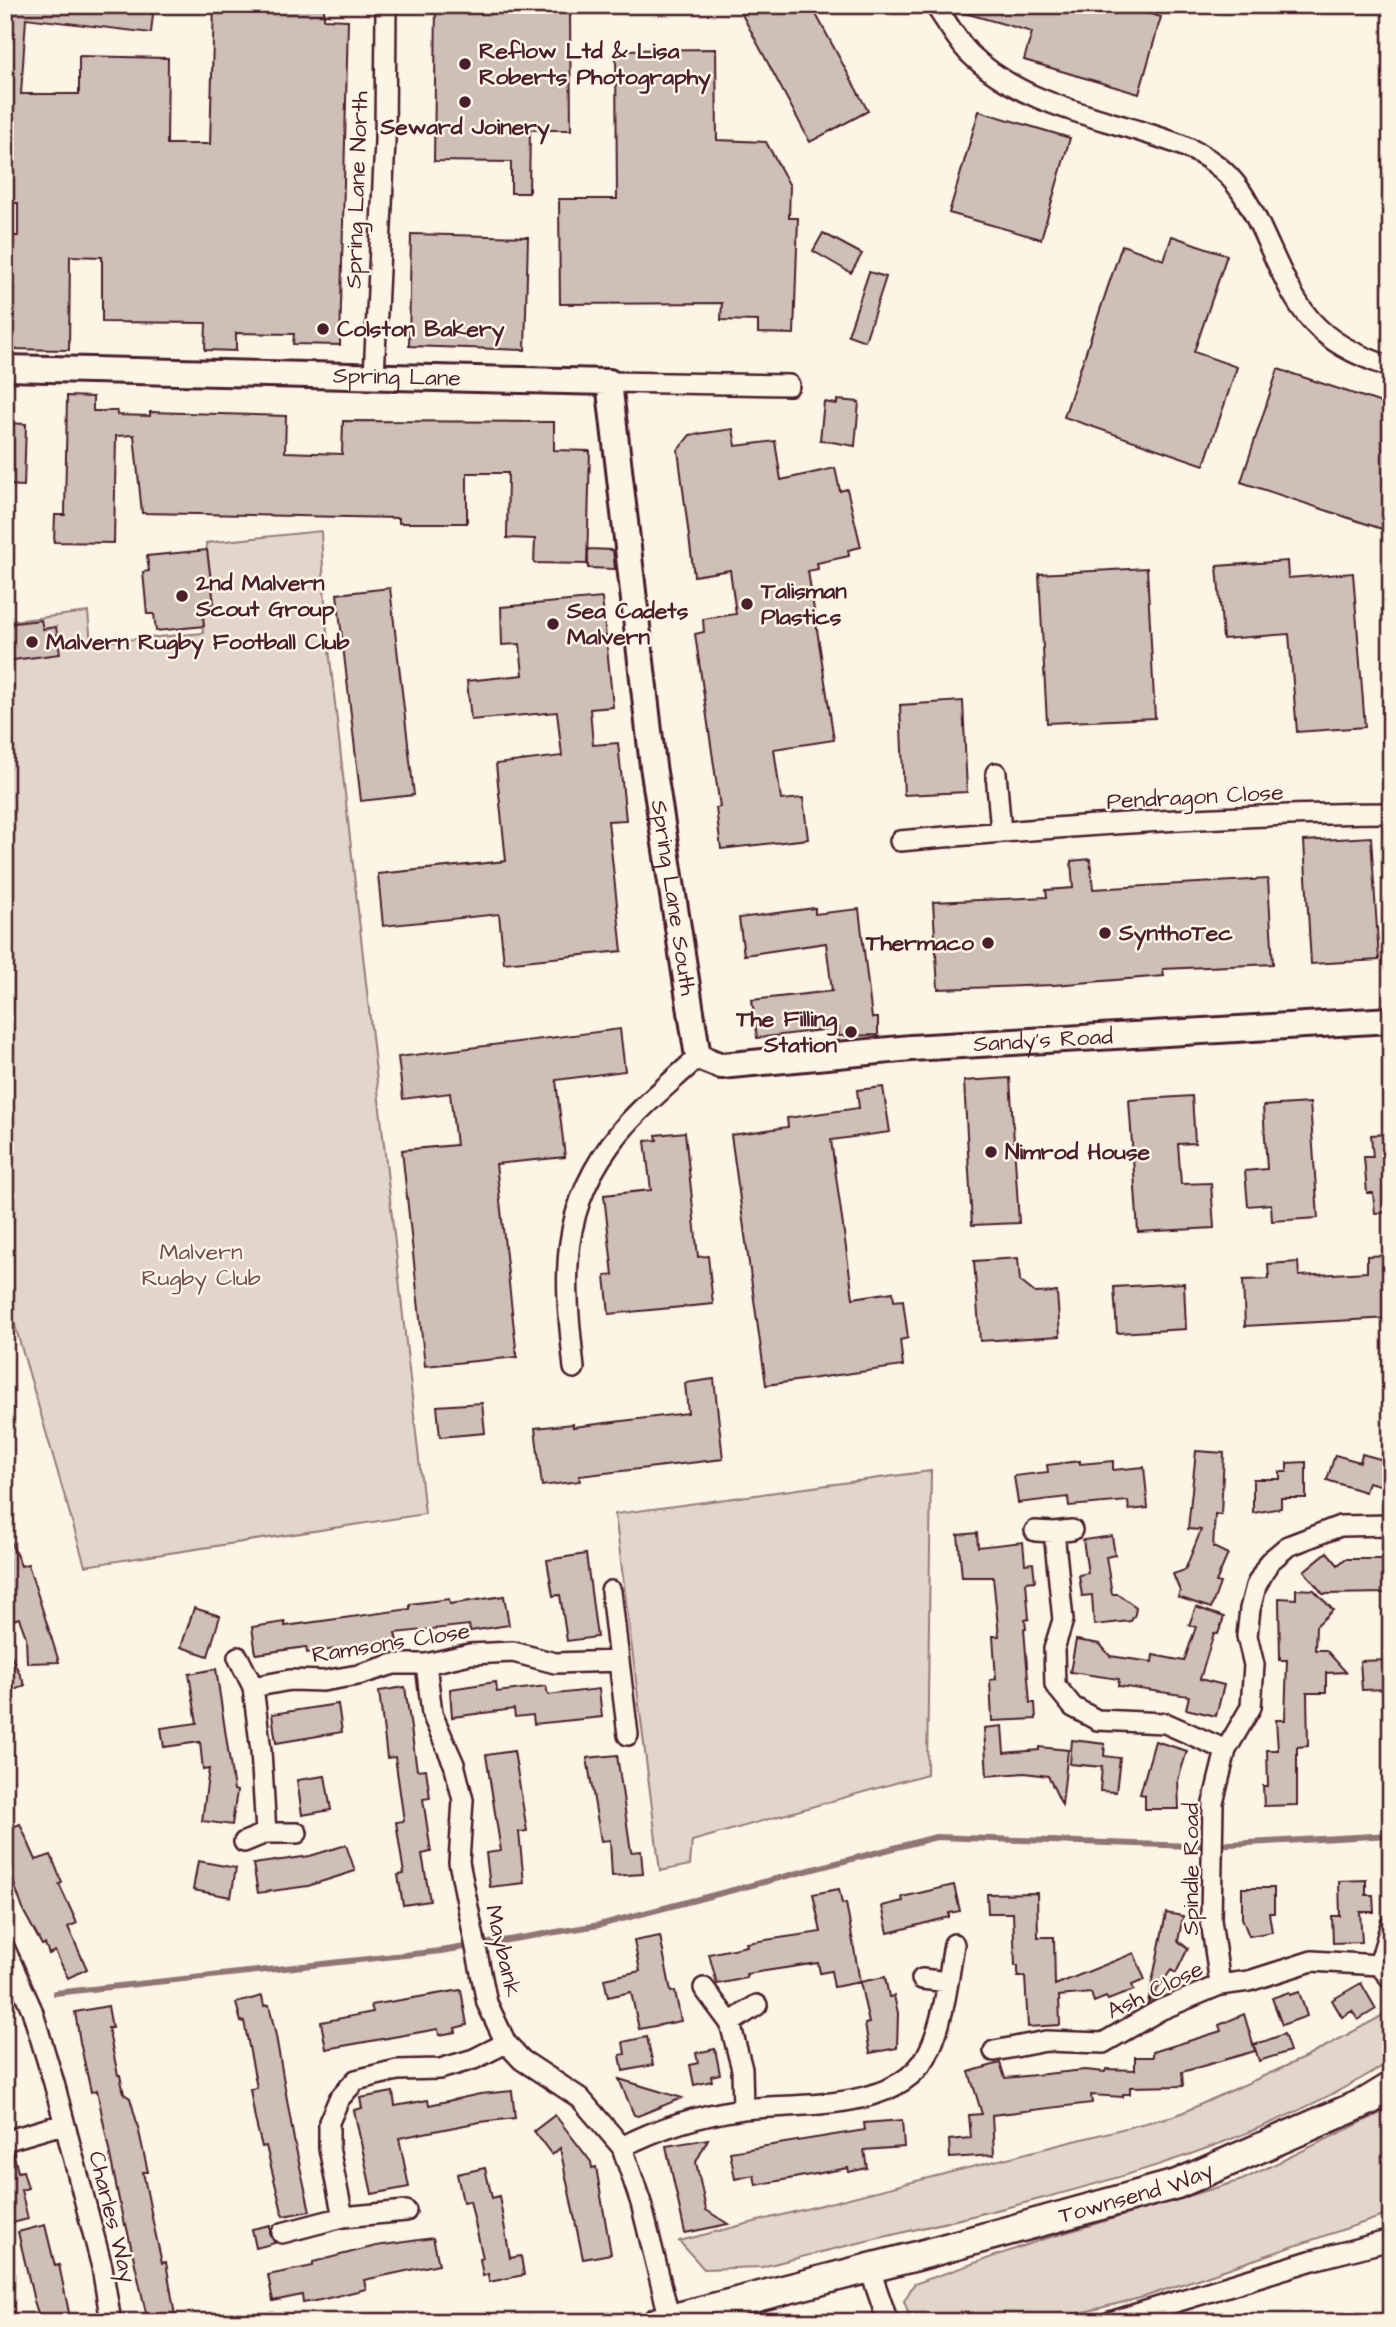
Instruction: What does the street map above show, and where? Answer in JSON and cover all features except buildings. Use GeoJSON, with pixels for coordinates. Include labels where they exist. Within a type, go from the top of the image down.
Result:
{"type":"FeatureCollection","features":[{"type":"Feature","properties":{"kind":"main road","name":"Townsend Way"},"geometry":{"type":"LineString","coordinates":[[664,2321],[1177,2184],[1368,2101],[1391,2087]]}},
{"type":"Feature","properties":{"kind":"street","name":"Spring Lane North"},"geometry":{"type":"LineString","coordinates":[[374,376],[384,141],[386,5]]}},
{"type":"Feature","properties":{"kind":"street"},"geometry":{"type":"LineString","coordinates":[[935,5],[969,52],[1000,79],[1040,100],[1175,143],[1213,162],[1245,193],[1296,303],[1321,333],[1353,355],[1391,367]]}},
{"type":"Feature","properties":{"kind":"street","name":"Spring Lane"},"geometry":{"type":"LineString","coordinates":[[5,368],[789,385]]}},
{"type":"Feature","properties":{"kind":"street","name":"Spring Lane South"},"geometry":{"type":"LineString","coordinates":[[609,382],[653,766],[698,1057]]}},
{"type":"Feature","properties":{"kind":"street"},"geometry":{"type":"LineString","coordinates":[[996,773],[1001,832]]}},
{"type":"Feature","properties":{"kind":"street","name":"Pendragon Close"},"geometry":{"type":"LineString","coordinates":[[900,841],[1001,832],[1326,814],[1391,813]]}},
{"type":"Feature","properties":{"kind":"street","name":"Sandy's Road"},"geometry":{"type":"LineString","coordinates":[[698,1057],[721,1066],[911,1048],[1391,1020]]}},
{"type":"Feature","properties":{"kind":"street"},"geometry":{"type":"LineString","coordinates":[[574,1368],[566,1252],[576,1206],[620,1131],[698,1057]]}},
{"type":"Feature","properties":{"kind":"street","name":"Spindle Road"},"geometry":{"type":"LineString","coordinates":[[1220,1985],[1211,1920],[1214,1881],[1211,1856],[1213,1803],[1226,1750],[1251,1707],[1254,1665],[1247,1636],[1256,1586],[1269,1562],[1288,1546],[1340,1526],[1391,1525]]}},
{"type":"Feature","properties":{"kind":"street"},"geometry":{"type":"LineString","coordinates":[[1054,1531],[1063,1620],[1054,1648],[1055,1685],[1073,1707],[1097,1720],[1165,1723],[1226,1750]]}},
{"type":"Feature","properties":{"kind":"street"},"geometry":{"type":"LineString","coordinates":[[611,1591],[628,1735]]}},
{"type":"Feature","properties":{"kind":"street","name":"Ramsons Close"},"geometry":{"type":"LineString","coordinates":[[253,1687],[290,1680],[335,1679],[394,1664],[426,1664],[470,1654],[513,1652],[555,1663],[619,1661]]}},
{"type":"Feature","properties":{"kind":"street"},"geometry":{"type":"LineString","coordinates":[[238,1657],[253,1687],[261,1751],[266,1833]]}},
{"type":"Feature","properties":{"kind":"street","name":"Maybank"},"geometry":{"type":"LineString","coordinates":[[426,1664],[432,1714],[454,1764],[463,1800],[459,1863],[487,2003],[506,2043],[522,2060],[580,2098],[622,2147],[641,2203],[664,2321]]}},
{"type":"Feature","properties":{"kind":"street"},"geometry":{"type":"LineString","coordinates":[[244,1842],[266,1833],[297,1833]]}},
{"type":"Feature","properties":{"kind":"street","name":"Ash Close"},"geometry":{"type":"LineString","coordinates":[[994,2051],[1046,2041],[1104,2043],[1160,2010],[1220,1985],[1249,1981],[1312,1961],[1385,1972],[1391,1924]]}},
{"type":"Feature","properties":{"kind":"street"},"geometry":{"type":"LineString","coordinates":[[622,2147],[657,2129],[743,2109],[828,2105],[897,2085],[925,2058],[940,2019],[954,1944]]}},
{"type":"Feature","properties":{"kind":"street","name":"Charles Way"},"geometry":{"type":"LineString","coordinates":[[5,1949],[32,2010],[102,2267],[111,2322]]}},
{"type":"Feature","properties":{"kind":"street"},"geometry":{"type":"LineString","coordinates":[[922,1979],[948,1982]]}},
{"type":"Feature","properties":{"kind":"street"},"geometry":{"type":"LineString","coordinates":[[704,1988],[730,2023],[742,2068],[743,2109]]}},
{"type":"Feature","properties":{"kind":"street"},"geometry":{"type":"LineString","coordinates":[[730,2023],[757,2005]]}},
{"type":"Feature","properties":{"kind":"street"},"geometry":{"type":"LineString","coordinates":[[343,2217],[329,2148],[329,2122],[339,2099],[356,2080],[397,2070],[440,2069],[474,2059],[506,2043]]}},
{"type":"Feature","properties":{"kind":"street"},"geometry":{"type":"LineString","coordinates":[[5,2141],[63,2124]]}},
{"type":"Feature","properties":{"kind":"street"},"geometry":{"type":"LineString","coordinates":[[282,2233],[343,2217],[406,2211]]}},
{"type":"Feature","properties":{"kind":"street"},"geometry":{"type":"LineString","coordinates":[[1110,2322],[1313,2259],[1391,2240]]}},
{"type":"Feature","properties":{"kind":"street"},"geometry":{"type":"LineString","coordinates":[[869,2267],[888,2322]]}},
{"type":"Feature","properties":{"kind":"green space","name":"Malvern Rugby Club"},"geometry":{"type":"Polygon","coordinates":[[[321,531],[326,622],[425,1514],[85,1566],[5,1291],[5,622],[88,612],[91,643],[203,633],[202,605],[214,604],[206,543],[321,531]]]}},
{"type":"Feature","properties":{"kind":"green space"},"geometry":{"type":"Polygon","coordinates":[[[931,1471],[927,1774],[692,1841],[690,1865],[660,1871],[615,1514],[931,1471]]]}},
{"type":"Feature","properties":{"kind":"green space"},"geometry":{"type":"Polygon","coordinates":[[[1391,2011],[1391,2061],[1318,2101],[1243,2135],[1165,2163],[1005,2208],[762,2267],[704,2269],[679,2241],[1177,2115],[1306,2057],[1391,2011]]]}},
{"type":"Feature","properties":{"kind":"green space"},"geometry":{"type":"Polygon","coordinates":[[[1391,2108],[1389,2214],[1144,2297],[1044,2322],[912,2322],[904,2301],[914,2284],[1041,2240],[1242,2180],[1391,2108]]]}},
{"type":"Feature","properties":{"kind":"waterway"},"geometry":{"type":"LineString","coordinates":[[55,1993],[441,1951],[599,1925],[936,1837],[1193,1846],[1391,1835]]}},
{"type":"Feature","properties":{"kind":"place","name":"Reflow Ltd & Lisa Roberts Photography"},"geometry":{"type":"Point","coordinates":[465,64]}},
{"type":"Feature","properties":{"kind":"place","name":"Seward Joinery"},"geometry":{"type":"Point","coordinates":[465,102]}},
{"type":"Feature","properties":{"kind":"place","name":"Colston Bakery"},"geometry":{"type":"Point","coordinates":[323,329]}},
{"type":"Feature","properties":{"kind":"place","name":"2nd Malvern Scout Group"},"geometry":{"type":"Point","coordinates":[182,596]}},
{"type":"Feature","properties":{"kind":"place","name":"Talisman Plastics"},"geometry":{"type":"Point","coordinates":[747,604]}},
{"type":"Feature","properties":{"kind":"place","name":"Sea Cadets Malvern"},"geometry":{"type":"Point","coordinates":[553,624]}},
{"type":"Feature","properties":{"kind":"place","name":"Malvern Rugby Football Club"},"geometry":{"type":"Point","coordinates":[32,642]}},
{"type":"Feature","properties":{"kind":"place","name":"SynthoTec"},"geometry":{"type":"Point","coordinates":[1105,933]}},
{"type":"Feature","properties":{"kind":"place","name":"Thermaco"},"geometry":{"type":"Point","coordinates":[988,943]}},
{"type":"Feature","properties":{"kind":"place","name":"The Filling Station"},"geometry":{"type":"Point","coordinates":[851,1032]}},
{"type":"Feature","properties":{"kind":"place","name":"Nimrod House"},"geometry":{"type":"Point","coordinates":[991,1152]}}]}
